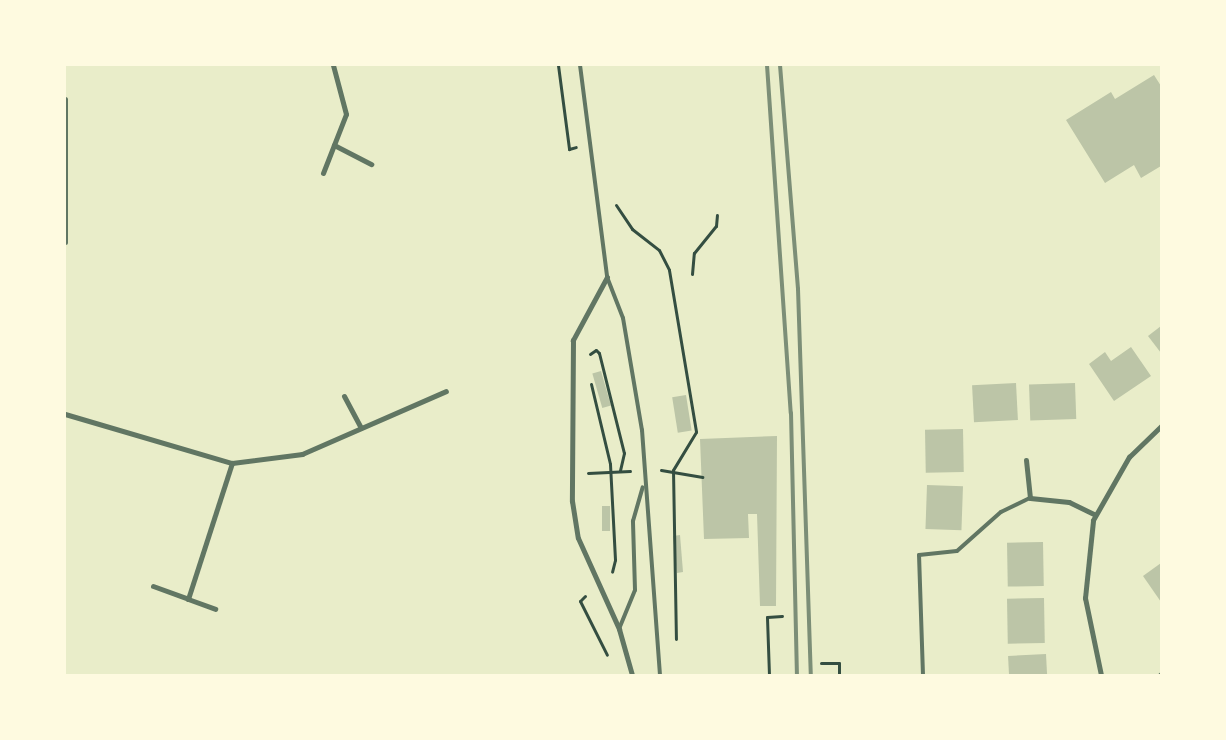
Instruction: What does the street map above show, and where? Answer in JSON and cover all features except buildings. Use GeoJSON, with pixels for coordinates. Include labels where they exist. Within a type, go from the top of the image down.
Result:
{"type":"FeatureCollection","features":[{"type":"Feature","properties":{"kind":"street"},"geometry":{"type":"LineString","coordinates":[[323,173],[346,114],[333,65]]}},
{"type":"Feature","properties":{"kind":"street"},"geometry":{"type":"LineString","coordinates":[[65,99],[65,242]]}},
{"type":"Feature","properties":{"kind":"street"},"geometry":{"type":"LineString","coordinates":[[334,145],[370,164]]}},
{"type":"Feature","properties":{"kind":"street"},"geometry":{"type":"LineString","coordinates":[[607,276],[573,340],[571,476],[576,532],[619,629],[632,675]]}},
{"type":"Feature","properties":{"kind":"street"},"geometry":{"type":"LineString","coordinates":[[65,414],[232,462],[302,454],[446,391]]}},
{"type":"Feature","properties":{"kind":"street"},"geometry":{"type":"LineString","coordinates":[[344,396],[361,428]]}},
{"type":"Feature","properties":{"kind":"street"},"geometry":{"type":"LineString","coordinates":[[1101,675],[1085,598],[1094,514],[1129,457],[1161,426]]}},
{"type":"Feature","properties":{"kind":"street"},"geometry":{"type":"LineString","coordinates":[[1026,460],[1030,498],[1069,502],[1094,514]]}},
{"type":"Feature","properties":{"kind":"street"},"geometry":{"type":"LineString","coordinates":[[188,599],[232,462]]}},
{"type":"Feature","properties":{"kind":"street"},"geometry":{"type":"LineString","coordinates":[[153,586],[216,609]]}},
{"type":"Feature","properties":{"kind":"lane"},"geometry":{"type":"LineString","coordinates":[[580,65],[607,276],[623,318],[643,436],[643,487],[660,675]]}},
{"type":"Feature","properties":{"kind":"lane"},"geometry":{"type":"LineString","coordinates":[[619,629],[635,590],[633,521],[643,487]]}},
{"type":"Feature","properties":{"kind":"lane"},"geometry":{"type":"LineString","coordinates":[[923,675],[919,555],[956,551],[1001,512],[1030,498]]}},
{"type":"Feature","properties":{"kind":"path"},"geometry":{"type":"LineString","coordinates":[[558,65],[569,149]]}},
{"type":"Feature","properties":{"kind":"path"},"geometry":{"type":"LineString","coordinates":[[614,199],[632,229],[660,250],[669,270],[696,432],[673,470],[675,644]]}},
{"type":"Feature","properties":{"kind":"path"},"geometry":{"type":"LineString","coordinates":[[692,274],[694,253],[715,228],[718,215]]}},
{"type":"Feature","properties":{"kind":"path"},"geometry":{"type":"LineString","coordinates":[[588,363],[590,353],[597,350],[624,453],[620,471]]}},
{"type":"Feature","properties":{"kind":"path"},"geometry":{"type":"LineString","coordinates":[[589,378],[611,472]]}},
{"type":"Feature","properties":{"kind":"path"},"geometry":{"type":"LineString","coordinates":[[769,675],[767,617],[782,616]]}},
{"type":"Feature","properties":{"kind":"path"},"geometry":{"type":"LineString","coordinates":[[821,663],[839,663],[839,675]]}},
{"type":"Feature","properties":{"kind":"railway"},"geometry":{"type":"LineString","coordinates":[[767,65],[791,413],[797,675]]}},
{"type":"Feature","properties":{"kind":"railway"},"geometry":{"type":"LineString","coordinates":[[780,65],[798,289],[811,675]]}}]}
